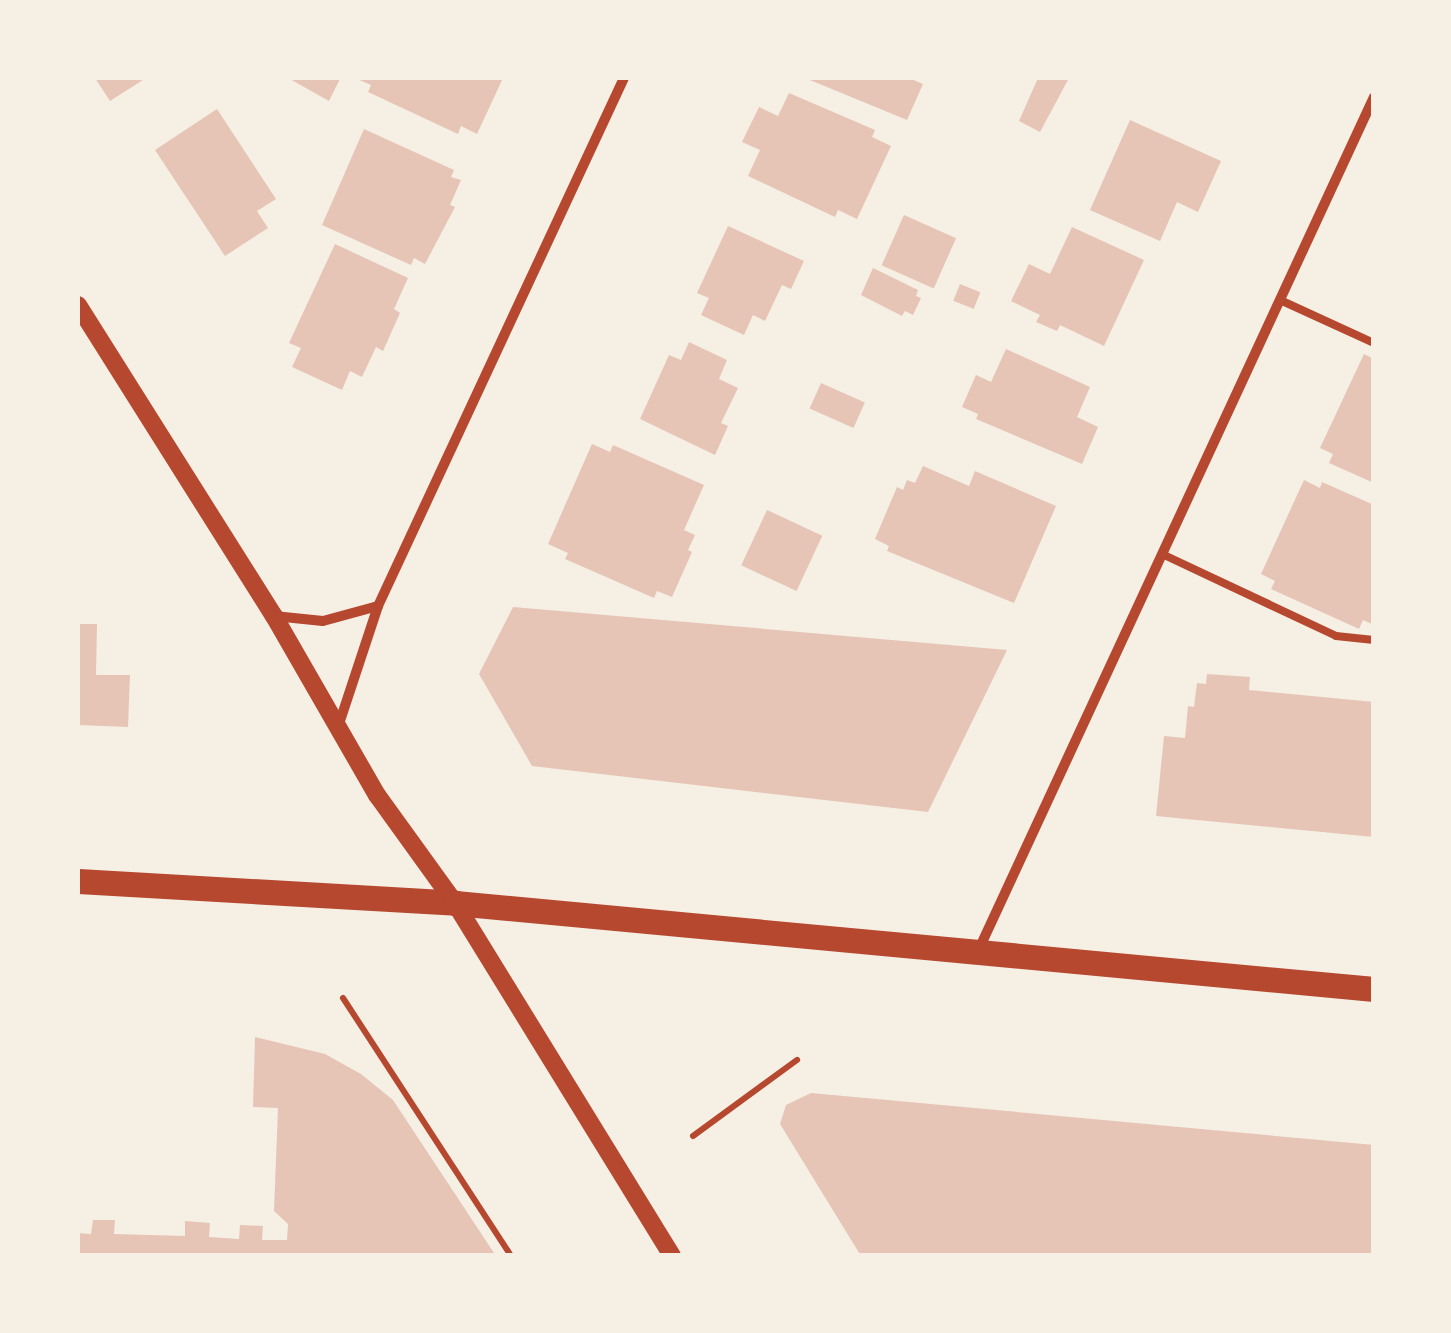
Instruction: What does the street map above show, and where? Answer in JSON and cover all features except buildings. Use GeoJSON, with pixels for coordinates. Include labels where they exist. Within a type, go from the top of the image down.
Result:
{"type":"FeatureCollection","features":[{"type":"Feature","properties":{"kind":"main road"},"geometry":{"type":"LineString","coordinates":[[78,881],[455,904],[1374,989]]}},
{"type":"Feature","properties":{"kind":"street"},"geometry":{"type":"LineString","coordinates":[[337,730],[378,606],[624,78]]}},
{"type":"Feature","properties":{"kind":"street"},"geometry":{"type":"LineString","coordinates":[[978,951],[1374,97]]}},
{"type":"Feature","properties":{"kind":"street"},"geometry":{"type":"LineString","coordinates":[[78,304],[274,616],[337,730],[455,904],[672,1256]]}},
{"type":"Feature","properties":{"kind":"street"},"geometry":{"type":"LineString","coordinates":[[274,616],[323,621],[378,606]]}},
{"type":"Feature","properties":{"kind":"lane"},"geometry":{"type":"LineString","coordinates":[[1280,300],[1374,343]]}},
{"type":"Feature","properties":{"kind":"lane"},"geometry":{"type":"LineString","coordinates":[[1162,554],[1336,636],[1374,640]]}},
{"type":"Feature","properties":{"kind":"path"},"geometry":{"type":"LineString","coordinates":[[343,998],[511,1256]]}},
{"type":"Feature","properties":{"kind":"path"},"geometry":{"type":"LineString","coordinates":[[692,1136],[797,1060]]}}]}
